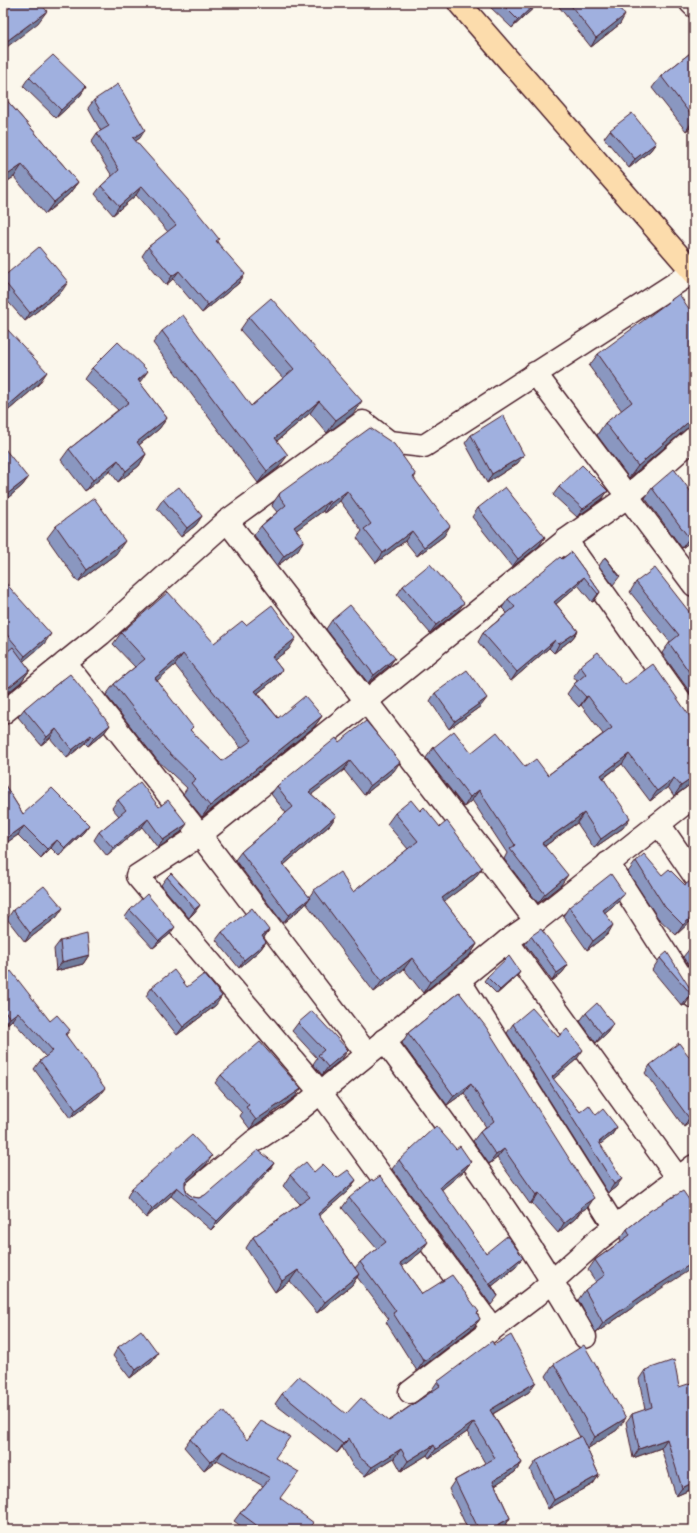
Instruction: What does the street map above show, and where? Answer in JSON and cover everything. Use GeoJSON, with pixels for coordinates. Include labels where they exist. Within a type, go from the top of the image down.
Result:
{"type":"FeatureCollection","features":[{"type":"Feature","properties":{"kind":"main road"},"geometry":{"type":"LineString","coordinates":[[459,3],[694,272]]}},
{"type":"Feature","properties":{"kind":"street"},"geometry":{"type":"LineString","coordinates":[[691,3],[694,6]]}},
{"type":"Feature","properties":{"kind":"street"},"geometry":{"type":"LineString","coordinates":[[3,713],[101,634],[227,521],[363,422],[389,442],[424,446],[535,373],[694,272]]}},
{"type":"Feature","properties":{"kind":"street"},"geometry":{"type":"LineString","coordinates":[[535,373],[694,585]]}},
{"type":"Feature","properties":{"kind":"street"},"geometry":{"type":"LineString","coordinates":[[492,1328],[320,1092],[137,876],[200,834],[566,540],[627,497],[694,438]]}},
{"type":"Feature","properties":{"kind":"street"},"geometry":{"type":"LineString","coordinates":[[227,521],[536,921]]}},
{"type":"Feature","properties":{"kind":"street"},"geometry":{"type":"LineString","coordinates":[[566,540],[694,720]]}},
{"type":"Feature","properties":{"kind":"street"},"geometry":{"type":"LineString","coordinates":[[65,663],[200,834],[368,1054]]}},
{"type":"Feature","properties":{"kind":"street"},"geometry":{"type":"LineString","coordinates":[[191,1194],[253,1142],[289,1118],[508,941],[536,921],[694,796]]}},
{"type":"Feature","properties":{"kind":"street"},"geometry":{"type":"LineString","coordinates":[[659,824],[694,875]]}},
{"type":"Feature","properties":{"kind":"street"},"geometry":{"type":"LineString","coordinates":[[608,863],[694,997]]}},
{"type":"Feature","properties":{"kind":"street"},"geometry":{"type":"LineString","coordinates":[[508,941],[686,1172],[694,1207]]}},
{"type":"Feature","properties":{"kind":"street"},"geometry":{"type":"LineString","coordinates":[[459,980],[615,1227]]}},
{"type":"Feature","properties":{"kind":"street"},"geometry":{"type":"LineString","coordinates":[[384,1040],[448,1127],[553,1280],[585,1337]]}},
{"type":"Feature","properties":{"kind":"street"},"geometry":{"type":"LineString","coordinates":[[410,1392],[553,1280],[615,1227],[686,1172]]}},
{"type":"Feature","properties":{"kind":"building"},"geometry":{"type":"Polygon","coordinates":[[[3,3],[40,3],[47,11],[3,44],[3,3]]]}},
{"type":"Feature","properties":{"kind":"building"},"geometry":{"type":"Polygon","coordinates":[[[501,3],[536,3],[518,20],[501,3]]]}},
{"type":"Feature","properties":{"kind":"building"},"geometry":{"type":"Polygon","coordinates":[[[569,3],[615,3],[625,15],[596,38],[569,3]]]}},
{"type":"Feature","properties":{"kind":"building"},"geometry":{"type":"Polygon","coordinates":[[[694,50],[694,119],[661,76],[694,50]]]}},
{"type":"Feature","properties":{"kind":"building"},"geometry":{"type":"Polygon","coordinates":[[[53,55],[86,87],[61,110],[29,77],[53,55]]]}},
{"type":"Feature","properties":{"kind":"building"},"geometry":{"type":"Polygon","coordinates":[[[118,84],[145,130],[133,138],[187,199],[219,239],[216,241],[245,274],[208,305],[179,271],[172,276],[148,247],[176,225],[142,186],[119,206],[101,186],[119,170],[97,133],[109,126],[94,100],[118,84]]]}},
{"type":"Feature","properties":{"kind":"building"},"geometry":{"type":"Polygon","coordinates":[[[3,96],[78,182],[54,202],[22,165],[3,178],[3,96]]]}},
{"type":"Feature","properties":{"kind":"building"},"geometry":{"type":"Polygon","coordinates":[[[632,113],[656,143],[635,159],[610,130],[632,113]]]}},
{"type":"Feature","properties":{"kind":"building"},"geometry":{"type":"Polygon","coordinates":[[[39,247],[68,282],[30,313],[3,280],[3,277],[39,247]]]}},
{"type":"Feature","properties":{"kind":"building"},"geometry":{"type":"Polygon","coordinates":[[[679,294],[694,316],[694,417],[638,466],[605,423],[632,402],[598,354],[679,294]]]}},
{"type":"Feature","properties":{"kind":"building"},"geometry":{"type":"Polygon","coordinates":[[[271,298],[362,401],[336,420],[319,401],[275,438],[288,455],[267,471],[162,331],[183,315],[251,406],[294,369],[249,317],[271,298]]]}},
{"type":"Feature","properties":{"kind":"building"},"geometry":{"type":"Polygon","coordinates":[[[8,330],[47,372],[9,405],[3,398],[3,335],[8,330]]]}},
{"type":"Feature","properties":{"kind":"building"},"geometry":{"type":"Polygon","coordinates":[[[118,342],[148,371],[138,380],[167,418],[137,442],[146,454],[126,471],[118,460],[93,480],[69,449],[129,402],[92,368],[118,342]]]}},
{"type":"Feature","properties":{"kind":"building"},"geometry":{"type":"Polygon","coordinates":[[[503,415],[524,455],[492,474],[471,435],[503,415]]]}},
{"type":"Feature","properties":{"kind":"building"},"geometry":{"type":"Polygon","coordinates":[[[370,428],[394,444],[416,475],[413,477],[450,526],[424,547],[412,531],[383,553],[364,529],[371,524],[347,491],[331,503],[329,501],[294,527],[304,540],[284,556],[261,526],[286,505],[279,496],[280,493],[370,428]]]}},
{"type":"Feature","properties":{"kind":"building"},"geometry":{"type":"Polygon","coordinates":[[[5,449],[28,478],[6,495],[3,491],[3,451],[5,449]]]}},
{"type":"Feature","properties":{"kind":"building"},"geometry":{"type":"Polygon","coordinates":[[[582,465],[608,491],[583,509],[559,487],[582,465]]]}},
{"type":"Feature","properties":{"kind":"building"},"geometry":{"type":"Polygon","coordinates":[[[674,469],[694,496],[694,535],[689,538],[652,488],[674,469]]]}},
{"type":"Feature","properties":{"kind":"building"},"geometry":{"type":"Polygon","coordinates":[[[179,487],[202,516],[187,528],[163,499],[179,487]]]}},
{"type":"Feature","properties":{"kind":"building"},"geometry":{"type":"Polygon","coordinates":[[[505,487],[545,537],[518,559],[478,508],[505,487]]]}},
{"type":"Feature","properties":{"kind":"building"},"geometry":{"type":"Polygon","coordinates":[[[94,498],[125,541],[87,570],[56,526],[94,498]]]}},
{"type":"Feature","properties":{"kind":"building"},"geometry":{"type":"Polygon","coordinates":[[[571,552],[600,592],[598,594],[584,577],[554,602],[578,631],[559,644],[555,640],[517,672],[483,633],[515,607],[508,599],[560,557],[562,559],[571,552]]]}},
{"type":"Feature","properties":{"kind":"building"},"geometry":{"type":"Polygon","coordinates":[[[430,564],[464,603],[436,625],[403,586],[430,564]]]}},
{"type":"Feature","properties":{"kind":"building"},"geometry":{"type":"Polygon","coordinates":[[[655,568],[694,618],[694,679],[669,643],[679,635],[636,582],[655,568]]]}},
{"type":"Feature","properties":{"kind":"building"},"geometry":{"type":"Polygon","coordinates":[[[3,580],[51,634],[25,656],[3,630],[3,580]]]}},
{"type":"Feature","properties":{"kind":"building"},"geometry":{"type":"Polygon","coordinates":[[[168,592],[214,643],[242,621],[246,625],[272,605],[296,638],[272,657],[282,670],[255,691],[278,718],[305,696],[322,716],[210,806],[191,783],[196,779],[165,749],[114,684],[145,659],[121,633],[168,592]],[[183,654],[155,678],[193,727],[190,730],[222,761],[252,740],[183,654]]]}},
{"type":"Feature","properties":{"kind":"building"},"geometry":{"type":"Polygon","coordinates":[[[350,605],[395,658],[374,675],[332,620],[350,605]]]}},
{"type":"Feature","properties":{"kind":"building"},"geometry":{"type":"Polygon","coordinates":[[[13,647],[30,670],[3,692],[3,655],[13,647]]]}},
{"type":"Feature","properties":{"kind":"building"},"geometry":{"type":"Polygon","coordinates":[[[598,652],[625,685],[653,664],[691,718],[694,720],[694,777],[681,786],[674,778],[657,791],[629,754],[601,775],[630,818],[601,839],[584,813],[542,843],[568,875],[545,894],[510,849],[515,845],[479,790],[470,797],[433,748],[454,731],[471,753],[497,732],[525,767],[536,759],[548,775],[612,728],[588,696],[586,697],[574,684],[586,674],[580,666],[598,652]]]}},
{"type":"Feature","properties":{"kind":"building"},"geometry":{"type":"Polygon","coordinates":[[[467,670],[487,698],[455,721],[435,693],[467,670]]]}},
{"type":"Feature","properties":{"kind":"building"},"geometry":{"type":"Polygon","coordinates":[[[70,674],[110,725],[94,738],[91,735],[72,750],[56,729],[47,737],[24,709],[70,674]]]}},
{"type":"Feature","properties":{"kind":"building"},"geometry":{"type":"Polygon","coordinates":[[[366,721],[400,762],[370,786],[350,761],[309,792],[336,816],[282,863],[310,898],[289,915],[241,852],[293,807],[277,786],[336,738],[339,742],[366,721]]]}},
{"type":"Feature","properties":{"kind":"building"},"geometry":{"type":"Polygon","coordinates":[[[3,782],[23,814],[52,788],[89,825],[65,848],[57,840],[47,849],[24,826],[3,841],[3,782]]]}},
{"type":"Feature","properties":{"kind":"building"},"geometry":{"type":"Polygon","coordinates":[[[140,782],[159,807],[168,800],[187,824],[163,840],[148,819],[113,848],[99,832],[126,810],[118,800],[140,782]]]}},
{"type":"Feature","properties":{"kind":"building"},"geometry":{"type":"Polygon","coordinates":[[[411,800],[420,811],[424,807],[440,827],[447,821],[482,868],[442,898],[477,944],[430,982],[412,958],[382,981],[314,890],[340,872],[353,892],[418,841],[395,813],[411,800]]]}},
{"type":"Feature","properties":{"kind":"building"},"geometry":{"type":"Polygon","coordinates":[[[644,854],[662,875],[669,869],[685,885],[694,878],[694,915],[683,925],[665,907],[636,861],[644,854]]]}},
{"type":"Feature","properties":{"kind":"building"},"geometry":{"type":"Polygon","coordinates":[[[171,873],[200,905],[195,909],[167,877],[171,873]]]}},
{"type":"Feature","properties":{"kind":"building"},"geometry":{"type":"Polygon","coordinates":[[[611,874],[624,893],[603,910],[613,925],[593,941],[569,907],[611,874]]]}},
{"type":"Feature","properties":{"kind":"building"},"geometry":{"type":"Polygon","coordinates":[[[44,886],[63,908],[30,933],[13,910],[44,886]]]}},
{"type":"Feature","properties":{"kind":"building"},"geometry":{"type":"Polygon","coordinates":[[[147,894],[175,927],[159,941],[130,910],[147,894]]]}},
{"type":"Feature","properties":{"kind":"building"},"geometry":{"type":"Polygon","coordinates":[[[252,908],[269,930],[262,936],[266,942],[244,960],[222,932],[252,908]]]}},
{"type":"Feature","properties":{"kind":"building"},"geometry":{"type":"Polygon","coordinates":[[[541,929],[568,965],[557,973],[531,936],[541,929]]]}},
{"type":"Feature","properties":{"kind":"building"},"geometry":{"type":"Polygon","coordinates":[[[87,934],[89,955],[62,962],[60,941],[87,934]]]}},
{"type":"Feature","properties":{"kind":"building"},"geometry":{"type":"Polygon","coordinates":[[[667,952],[693,993],[691,994],[660,958],[667,952]]]}},
{"type":"Feature","properties":{"kind":"building"},"geometry":{"type":"Polygon","coordinates":[[[509,956],[520,972],[500,990],[487,977],[509,956]]]}},
{"type":"Feature","properties":{"kind":"building"},"geometry":{"type":"Polygon","coordinates":[[[174,970],[187,987],[204,974],[222,996],[183,1027],[152,987],[174,970]]]}},
{"type":"Feature","properties":{"kind":"building"},"geometry":{"type":"Polygon","coordinates":[[[11,971],[50,1021],[57,1015],[70,1030],[65,1034],[105,1088],[76,1110],[40,1061],[53,1051],[18,1012],[10,1018],[3,1009],[3,978],[11,971]]]}},
{"type":"Feature","properties":{"kind":"building"},"geometry":{"type":"Polygon","coordinates":[[[459,992],[486,1027],[594,1198],[581,1207],[582,1209],[564,1223],[539,1193],[536,1195],[504,1149],[496,1155],[480,1132],[494,1121],[471,1084],[454,1096],[408,1033],[459,992]]]}},
{"type":"Feature","properties":{"kind":"building"},"geometry":{"type":"Polygon","coordinates":[[[597,1003],[613,1024],[602,1034],[586,1013],[597,1003]]]}},
{"type":"Feature","properties":{"kind":"building"},"geometry":{"type":"Polygon","coordinates":[[[532,1008],[558,1037],[567,1029],[583,1050],[552,1077],[580,1112],[589,1105],[596,1115],[603,1109],[617,1127],[599,1142],[622,1179],[614,1184],[513,1024],[532,1008]]]}},
{"type":"Feature","properties":{"kind":"building"},"geometry":{"type":"Polygon","coordinates":[[[312,1011],[348,1050],[328,1067],[318,1055],[324,1050],[298,1023],[312,1011]]]}},
{"type":"Feature","properties":{"kind":"building"},"geometry":{"type":"Polygon","coordinates":[[[260,1042],[301,1089],[256,1120],[246,1107],[249,1105],[221,1075],[260,1042]]]}},
{"type":"Feature","properties":{"kind":"building"},"geometry":{"type":"Polygon","coordinates":[[[679,1043],[694,1063],[694,1115],[689,1118],[650,1065],[679,1043]]]}},
{"type":"Feature","properties":{"kind":"building"},"geometry":{"type":"Polygon","coordinates":[[[436,1126],[456,1149],[460,1146],[471,1162],[440,1187],[486,1253],[507,1236],[523,1257],[490,1283],[498,1296],[399,1160],[436,1126]]]}},
{"type":"Feature","properties":{"kind":"building"},"geometry":{"type":"Polygon","coordinates":[[[192,1135],[212,1156],[185,1181],[187,1193],[193,1197],[199,1198],[205,1195],[258,1150],[274,1163],[217,1221],[177,1187],[152,1209],[132,1188],[192,1135]]]}},
{"type":"Feature","properties":{"kind":"building"},"geometry":{"type":"Polygon","coordinates":[[[306,1162],[314,1172],[323,1164],[337,1178],[348,1170],[356,1180],[318,1214],[359,1274],[325,1302],[298,1270],[282,1281],[253,1237],[310,1197],[290,1175],[306,1162]]]}},
{"type":"Feature","properties":{"kind":"building"},"geometry":{"type":"Polygon","coordinates":[[[380,1176],[428,1242],[400,1263],[422,1294],[452,1275],[479,1312],[477,1313],[480,1319],[424,1361],[393,1313],[396,1311],[360,1262],[386,1242],[349,1198],[372,1179],[373,1181],[380,1176]]]}},
{"type":"Feature","properties":{"kind":"building"},"geometry":{"type":"Polygon","coordinates":[[[683,1191],[694,1207],[694,1262],[603,1323],[585,1290],[605,1275],[595,1260],[630,1235],[627,1229],[651,1210],[683,1191]]]}},
{"type":"Feature","properties":{"kind":"building"},"geometry":{"type":"Polygon","coordinates":[[[141,1330],[158,1353],[136,1370],[118,1347],[141,1330]]]}},
{"type":"Feature","properties":{"kind":"building"},"geometry":{"type":"Polygon","coordinates":[[[511,1335],[536,1382],[490,1410],[522,1463],[493,1481],[510,1518],[489,1530],[479,1530],[455,1480],[495,1458],[474,1422],[436,1449],[434,1445],[408,1461],[401,1449],[372,1467],[359,1457],[349,1438],[343,1444],[282,1394],[299,1376],[346,1414],[361,1398],[389,1421],[440,1386],[437,1382],[492,1341],[494,1345],[511,1335]]]}},
{"type":"Feature","properties":{"kind":"building"},"geometry":{"type":"Polygon","coordinates":[[[584,1345],[626,1418],[595,1437],[554,1364],[584,1345]]]}},
{"type":"Feature","properties":{"kind":"building"},"geometry":{"type":"Polygon","coordinates":[[[674,1360],[679,1387],[694,1382],[694,1482],[682,1488],[667,1439],[639,1449],[632,1414],[652,1407],[645,1370],[674,1360]]]}},
{"type":"Feature","properties":{"kind":"building"},"geometry":{"type":"Polygon","coordinates":[[[223,1411],[247,1440],[261,1421],[290,1437],[275,1458],[299,1472],[280,1498],[314,1523],[307,1530],[263,1530],[240,1513],[270,1478],[223,1451],[210,1462],[190,1439],[223,1411]]]}},
{"type":"Feature","properties":{"kind":"building"},"geometry":{"type":"Polygon","coordinates":[[[581,1436],[599,1475],[554,1500],[536,1461],[581,1436]]]}}]}
